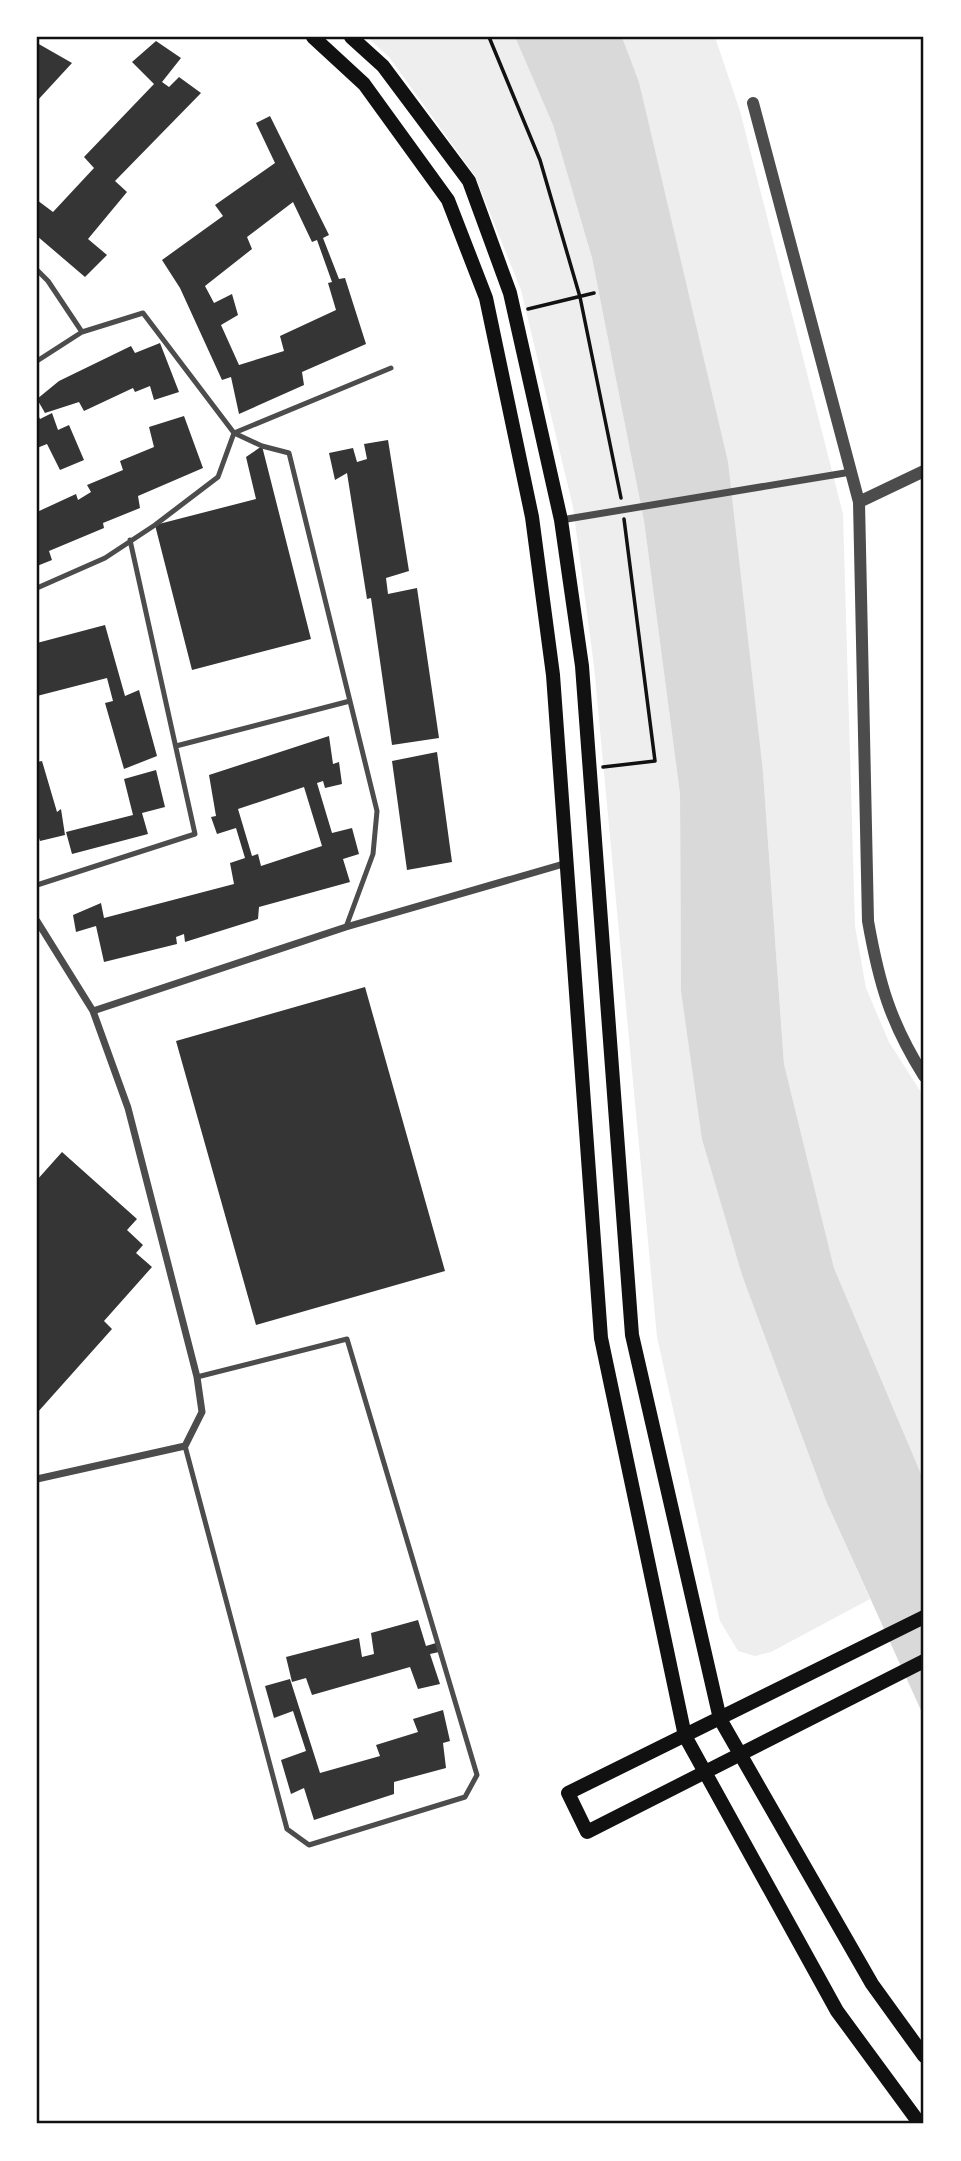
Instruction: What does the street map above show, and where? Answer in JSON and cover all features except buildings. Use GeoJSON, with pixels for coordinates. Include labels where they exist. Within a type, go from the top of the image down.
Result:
{"type":"FeatureCollection","features":[{"type":"Feature","properties":{"kind":"main road"},"geometry":{"type":"LineString","coordinates":[[313,37],[364,84],[448,200],[486,298],[533,530],[553,675],[601,1338],[685,1737],[837,2011],[920,2124]]}},
{"type":"Feature","properties":{"kind":"main road"},"geometry":{"type":"LineString","coordinates":[[351,37],[383,66],[469,181],[510,293],[561,520],[582,666],[632,1335],[720,1719],[872,1984],[924,2056]]}},
{"type":"Feature","properties":{"kind":"main road"},"geometry":{"type":"LineString","coordinates":[[924,1617],[568,1793],[587,1832],[924,1661]]}},
{"type":"Feature","properties":{"kind":"street"},"geometry":{"type":"LineString","coordinates":[[753,103],[859,502],[868,921],[879,982],[900,1037],[924,1076]]}},
{"type":"Feature","properties":{"kind":"street"},"geometry":{"type":"LineString","coordinates":[[859,502],[924,471]]}},
{"type":"Feature","properties":{"kind":"street"},"geometry":{"type":"LineString","coordinates":[[561,520],[851,472]]}},
{"type":"Feature","properties":{"kind":"street"},"geometry":{"type":"LineString","coordinates":[[93,1011],[346,927],[567,863]]}},
{"type":"Feature","properties":{"kind":"street"},"geometry":{"type":"LineString","coordinates":[[37,920],[93,1011],[128,1108],[197,1377],[202,1412],[185,1446],[37,1479]]}},
{"type":"Feature","properties":{"kind":"lane"},"geometry":{"type":"LineString","coordinates":[[37,270],[48,281],[82,332]]}},
{"type":"Feature","properties":{"kind":"lane"},"geometry":{"type":"LineString","coordinates":[[37,362],[82,332],[143,313],[234,433],[262,446],[289,453],[377,811],[373,854],[346,927]]}},
{"type":"Feature","properties":{"kind":"lane"},"geometry":{"type":"LineString","coordinates":[[37,588],[106,558],[218,477],[234,433],[391,368]]}},
{"type":"Feature","properties":{"kind":"lane"},"geometry":{"type":"LineString","coordinates":[[37,885],[195,834],[131,540]]}},
{"type":"Feature","properties":{"kind":"lane"},"geometry":{"type":"LineString","coordinates":[[176,747],[350,701]]}},
{"type":"Feature","properties":{"kind":"lane"},"geometry":{"type":"LineString","coordinates":[[185,1446],[287,1829],[309,1844],[465,1797],[477,1775],[347,1339],[197,1377]]}},
{"type":"Feature","properties":{"kind":"path"},"geometry":{"type":"LineString","coordinates":[[489,37],[540,160],[580,296],[622,503]]}},
{"type":"Feature","properties":{"kind":"path"},"geometry":{"type":"LineString","coordinates":[[526,310],[594,293]]}},
{"type":"Feature","properties":{"kind":"path"},"geometry":{"type":"LineString","coordinates":[[603,767],[655,761],[623,517]]}},
{"type":"Feature","properties":{"kind":"shaded area"},"geometry":{"type":"Polygon","coordinates":[[[367,37],[515,37],[553,125],[592,258],[644,521],[680,794],[681,991],[743,1278],[826,1501],[870,1599],[771,1652],[755,1656],[738,1651],[720,1621],[657,1337],[594,666],[573,507],[521,290],[475,176],[389,57],[367,37]]]}},
{"type":"Feature","properties":{"kind":"shaded area"},"geometry":{"type":"Polygon","coordinates":[[[515,37],[622,37],[639,82],[728,462],[763,772],[784,1064],[834,1268],[924,1481],[924,1717],[826,1501],[743,1278],[702,1139],[681,991],[680,794],[644,521],[592,258],[553,125],[515,37]]]}},
{"type":"Feature","properties":{"kind":"shaded area"},"geometry":{"type":"Polygon","coordinates":[[[622,37],[715,37],[740,111],[843,514],[855,926],[866,988],[889,1042],[924,1097],[924,1481],[834,1268],[784,1064],[763,772],[671,226],[639,82],[622,37]]]}}]}
